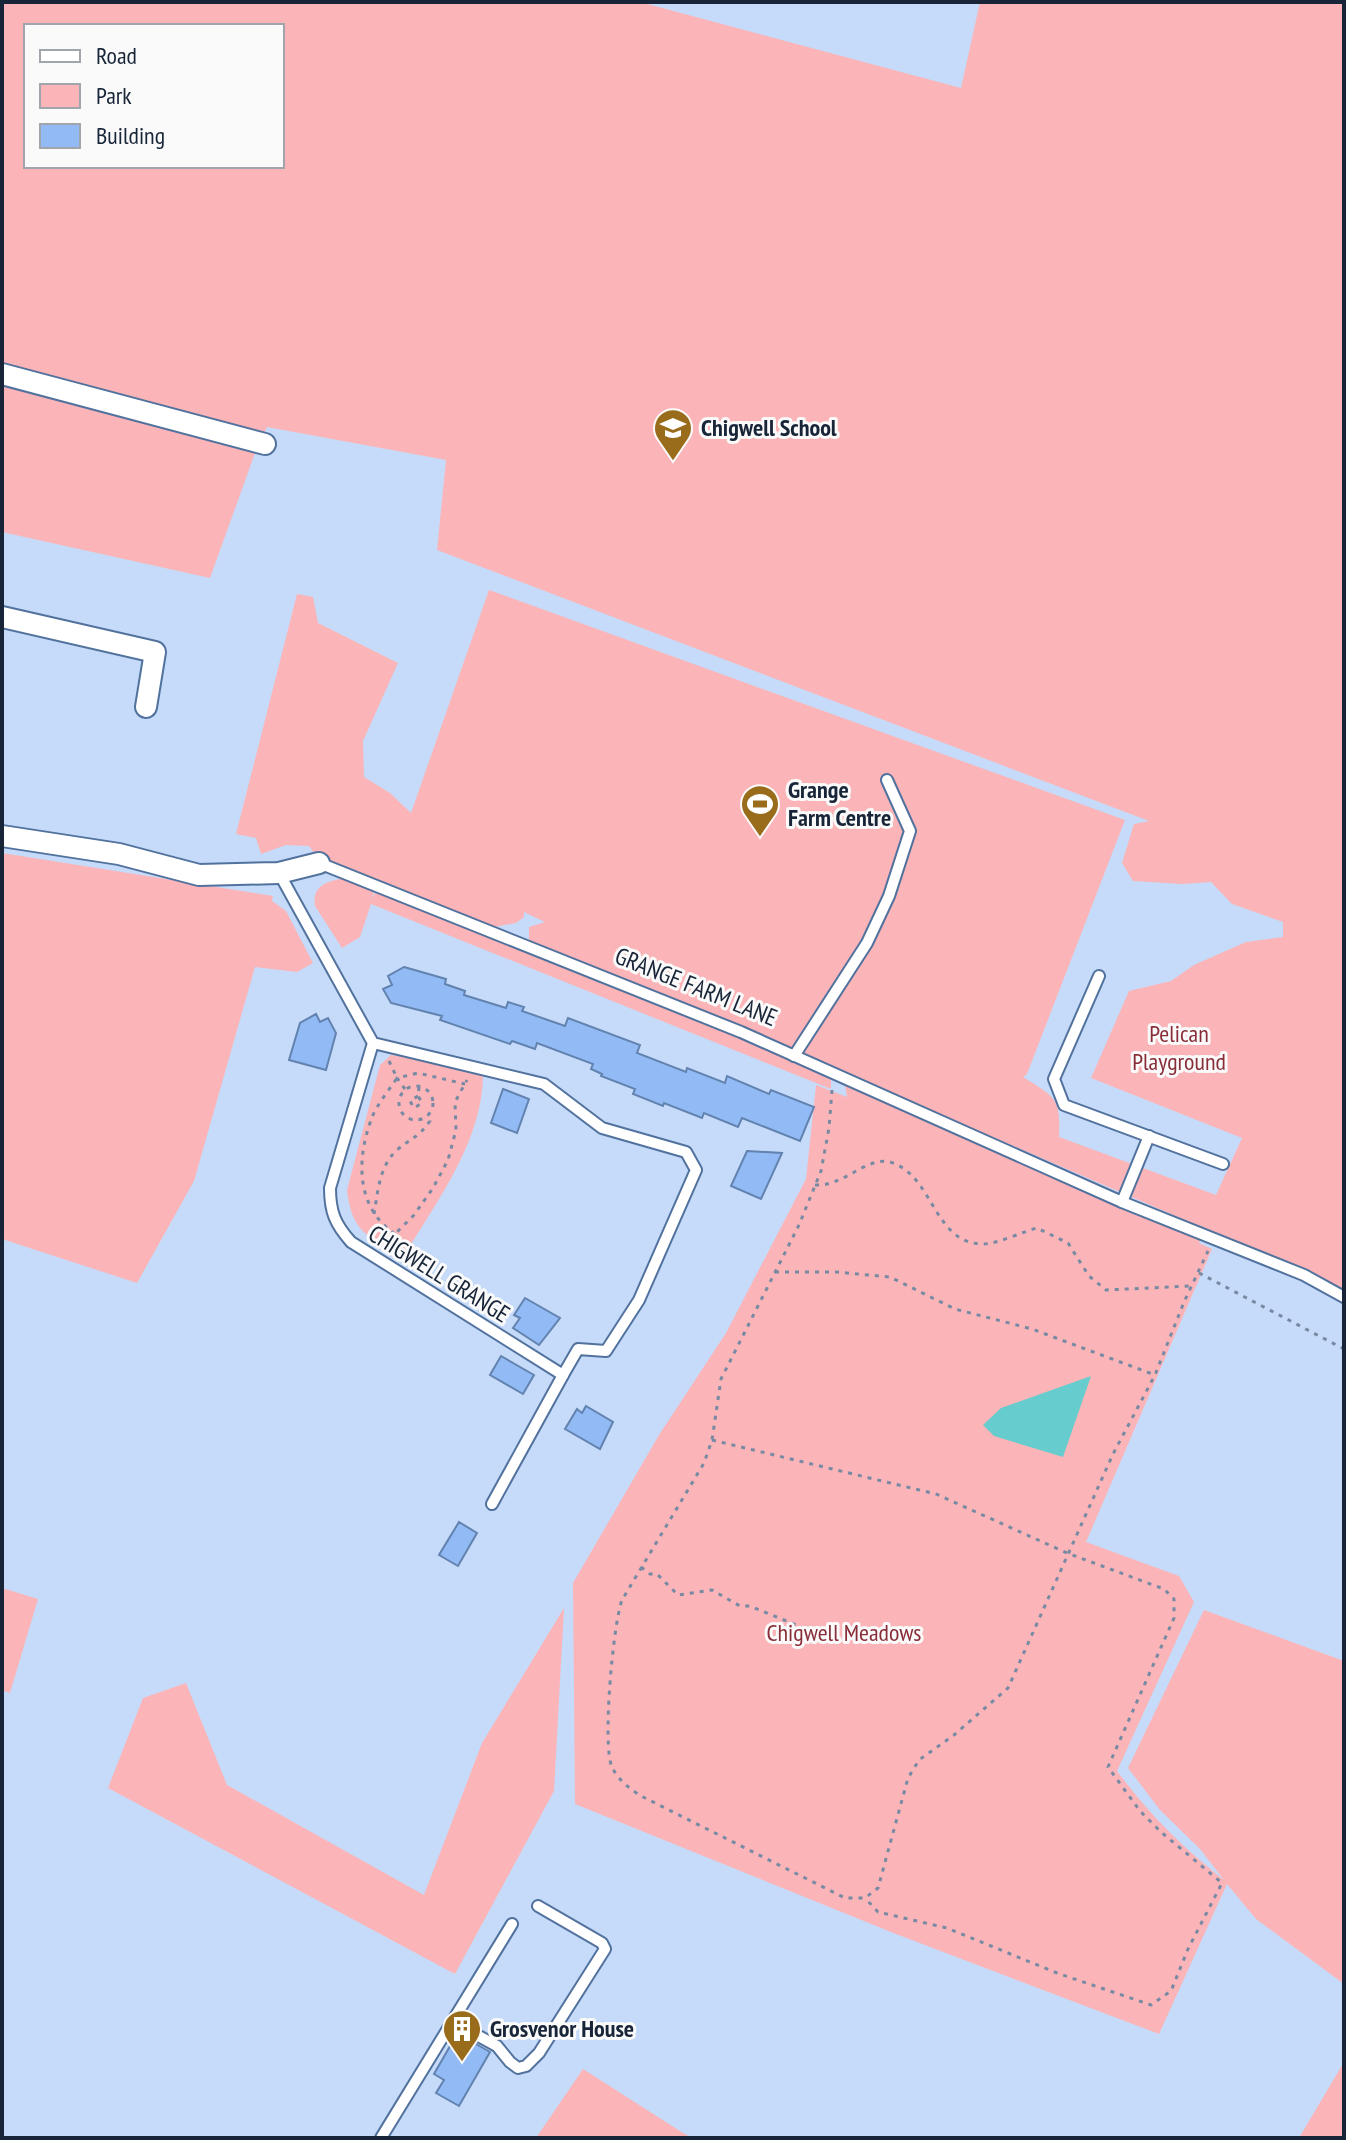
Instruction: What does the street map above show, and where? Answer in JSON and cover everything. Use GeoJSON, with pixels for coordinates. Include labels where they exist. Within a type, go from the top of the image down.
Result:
{"type":"FeatureCollection","features":[{"type":"Feature","properties":{"kind":"street"},"geometry":{"type":"LineString","coordinates":[[2,374],[265,444]]}},
{"type":"Feature","properties":{"kind":"street"},"geometry":{"type":"LineString","coordinates":[[2,617],[155,652],[146,707]]}},
{"type":"Feature","properties":{"kind":"street","name":"GRANGE FARM LANE"},"geometry":{"type":"LineString","coordinates":[[2,836],[119,854],[199,875],[279,873],[319,863]]}},
{"type":"Feature","properties":{"kind":"lane"},"geometry":{"type":"LineString","coordinates":[[794,1056],[867,943],[889,896],[910,831],[887,780]]}},
{"type":"Feature","properties":{"kind":"lane","name":"GRANGE FARM LANE"},"geometry":{"type":"LineString","coordinates":[[319,863],[727,1026],[1122,1202],[1304,1275],[1344,1297]]}},
{"type":"Feature","properties":{"kind":"lane"},"geometry":{"type":"LineString","coordinates":[[279,873],[373,1043],[544,1084],[602,1128],[686,1152],[696,1170],[639,1300],[606,1351],[578,1349],[492,1504]]}},
{"type":"Feature","properties":{"kind":"lane"},"geometry":{"type":"LineString","coordinates":[[1099,976],[1054,1079],[1064,1105],[1223,1164]]}},
{"type":"Feature","properties":{"kind":"lane","name":"CHIGWELL GRANGE"},"geometry":{"type":"LineString","coordinates":[[373,1043],[330,1188],[330,1210],[339,1229],[351,1242],[563,1375]]}},
{"type":"Feature","properties":{"kind":"lane"},"geometry":{"type":"LineString","coordinates":[[1122,1202],[1149,1136]]}},
{"type":"Feature","properties":{"kind":"lane"},"geometry":{"type":"LineString","coordinates":[[453,2022],[497,2046],[518,2068],[526,2066],[539,2053],[605,1949],[602,1943],[538,1906]]}},
{"type":"Feature","properties":{"kind":"lane"},"geometry":{"type":"LineString","coordinates":[[381,2138],[512,1924]]}},
{"type":"Feature","properties":{"kind":"path"},"geometry":{"type":"LineString","coordinates":[[387,1058],[405,1089]]}},
{"type":"Feature","properties":{"kind":"path"},"geometry":{"type":"LineString","coordinates":[[379,1260],[395,1234],[414,1215],[433,1188],[448,1160],[456,1130],[455,1102],[474,1066]]}},
{"type":"Feature","properties":{"kind":"path"},"geometry":{"type":"LineString","coordinates":[[395,1234],[381,1225],[367,1206],[362,1179],[364,1147],[373,1115],[397,1078],[418,1073],[465,1084]]}},
{"type":"Feature","properties":{"kind":"path"},"geometry":{"type":"LineString","coordinates":[[833,1074],[829,1128],[821,1171],[721,1379],[712,1440],[704,1463],[617,1613],[610,1681],[609,1749],[612,1767],[628,1787],[643,1797],[845,1898],[865,1898],[878,1888],[908,1778],[919,1760],[954,1735],[1008,1688],[1113,1454],[1155,1375],[1213,1240]]}},
{"type":"Feature","properties":{"kind":"path"},"geometry":{"type":"LineString","coordinates":[[374,1215],[380,1179],[388,1160],[420,1136],[430,1121],[428,1115],[433,1105],[431,1094],[419,1086],[405,1089],[399,1098],[403,1114],[412,1120]]}},
{"type":"Feature","properties":{"kind":"path"},"geometry":{"type":"LineString","coordinates":[[419,1086],[418,1096],[422,1103],[433,1105]]}},
{"type":"Feature","properties":{"kind":"path"},"geometry":{"type":"LineString","coordinates":[[410,1101],[413,1096],[418,1096]]}},
{"type":"Feature","properties":{"kind":"path"},"geometry":{"type":"LineString","coordinates":[[399,1098],[410,1101],[414,1108],[412,1120]]}},
{"type":"Feature","properties":{"kind":"path"},"geometry":{"type":"LineString","coordinates":[[414,1108],[422,1103]]}},
{"type":"Feature","properties":{"kind":"path"},"geometry":{"type":"LineString","coordinates":[[412,1120],[428,1115]]}},
{"type":"Feature","properties":{"kind":"path"},"geometry":{"type":"LineString","coordinates":[[815,1185],[828,1186],[878,1160],[893,1163],[924,1187],[933,1208],[951,1232],[967,1243],[987,1245],[1037,1228],[1068,1243],[1089,1276],[1106,1290],[1191,1286]]}},
{"type":"Feature","properties":{"kind":"path"},"geometry":{"type":"LineString","coordinates":[[775,1272],[836,1272],[890,1277],[955,1309],[1032,1329],[1155,1375]]}},
{"type":"Feature","properties":{"kind":"path"},"geometry":{"type":"LineString","coordinates":[[1199,1273],[1344,1349]]}},
{"type":"Feature","properties":{"kind":"path"},"geometry":{"type":"LineString","coordinates":[[712,1440],[936,1494],[1067,1553],[1142,1579],[1164,1589],[1174,1599],[1174,1618],[1108,1767],[1140,1811],[1222,1883],[1188,1949],[1171,1991],[1151,2005],[1057,1973],[947,1928],[878,1912],[865,1898]]}},
{"type":"Feature","properties":{"kind":"path"},"geometry":{"type":"LineString","coordinates":[[641,1567],[650,1574],[657,1574],[678,1595],[712,1590],[740,1606],[750,1606],[818,1634]]}},
{"type":"Feature","properties":{"kind":"green space","name":"Chigwell School"},"geometry":{"type":"Polygon","coordinates":[[[2,2],[640,2],[961,88],[980,2],[1344,2],[1344,1289],[690,1006],[529,942],[529,927],[545,922],[524,912],[524,917],[516,923],[489,928],[317,857],[309,846],[286,845],[261,854],[256,838],[236,834],[297,594],[313,597],[318,623],[398,663],[363,741],[364,777],[390,793],[411,813],[489,590],[1125,820],[1027,1074],[1023,1077],[1054,1100],[1059,1114],[1059,1137],[1216,1195],[1242,1138],[1091,1078],[1129,991],[1171,981],[1194,965],[1246,942],[1283,937],[1283,922],[1232,904],[1211,882],[1133,881],[1122,863],[1134,824],[1149,821],[437,550],[446,460],[267,427],[210,578],[2,532],[2,2]]]}},
{"type":"Feature","properties":{"kind":"green space"},"geometry":{"type":"Polygon","coordinates":[[[2,853],[273,896],[272,901],[286,911],[313,963],[297,972],[255,967],[194,1181],[137,1283],[2,1239],[2,853]]]}},
{"type":"Feature","properties":{"kind":"green space"},"geometry":{"type":"Polygon","coordinates":[[[348,878],[375,888],[372,899],[377,889],[831,1076],[831,1089],[371,904],[360,937],[342,948],[315,906],[315,899],[324,884],[348,878]]]}},
{"type":"Feature","properties":{"kind":"green space"},"geometry":{"type":"Polygon","coordinates":[[[391,1055],[483,1074],[476,1121],[458,1166],[408,1249],[401,1253],[378,1243],[362,1230],[352,1214],[347,1190],[380,1065],[391,1055]]]}},
{"type":"Feature","properties":{"kind":"green space","name":"Chigwell Meadows"},"geometry":{"type":"Polygon","coordinates":[[[816,1085],[847,1097],[845,1085],[1200,1240],[1199,1243],[1212,1249],[1086,1542],[1179,1576],[1194,1602],[1117,1771],[1167,1829],[1224,1880],[1200,1849],[1160,1810],[1128,1768],[1204,1610],[1344,1661],[1344,1984],[1256,1919],[1227,1884],[1159,2034],[896,1934],[575,1804],[573,1583],[659,1435],[726,1333],[806,1179],[816,1085]]]}},
{"type":"Feature","properties":{"kind":"green space"},"geometry":{"type":"Polygon","coordinates":[[[2,1588],[38,1599],[10,1693],[2,1690],[2,1588]]]}},
{"type":"Feature","properties":{"kind":"green space"},"geometry":{"type":"Polygon","coordinates":[[[564,1608],[554,1791],[455,1974],[108,1788],[143,1698],[186,1683],[227,1785],[424,1895],[482,1743],[564,1608]]]}},
{"type":"Feature","properties":{"kind":"green space"},"geometry":{"type":"Polygon","coordinates":[[[1344,2062],[1344,2138],[1299,2138],[1344,2062]]]}},
{"type":"Feature","properties":{"kind":"green space"},"geometry":{"type":"Polygon","coordinates":[[[583,2069],[683,2133],[693,2138],[536,2138],[583,2069]]]}},
{"type":"Feature","properties":{"kind":"shaded area"},"geometry":{"type":"Polygon","coordinates":[[[1091,1376],[1063,1457],[994,1436],[983,1425],[1001,1408],[1091,1376]]]}},
{"type":"Feature","properties":{"kind":"building"},"geometry":{"type":"Polygon","coordinates":[[[404,967],[446,979],[445,984],[465,991],[464,995],[506,1008],[508,1002],[524,1007],[522,1011],[565,1026],[568,1018],[640,1045],[637,1053],[686,1072],[687,1068],[725,1083],[727,1076],[769,1094],[771,1090],[814,1107],[800,1141],[742,1118],[738,1127],[704,1113],[702,1118],[664,1103],[663,1106],[633,1094],[635,1089],[601,1076],[591,1069],[593,1064],[537,1043],[535,1049],[512,1041],[510,1044],[440,1020],[442,1016],[391,1003],[383,989],[392,985],[388,976],[404,967]]]}},
{"type":"Feature","properties":{"kind":"building"},"geometry":{"type":"Polygon","coordinates":[[[316,1014],[320,1022],[328,1018],[336,1033],[326,1070],[289,1060],[300,1023],[316,1014]]]}},
{"type":"Feature","properties":{"kind":"building"},"geometry":{"type":"Polygon","coordinates":[[[503,1089],[529,1099],[517,1133],[491,1123],[503,1089]]]}},
{"type":"Feature","properties":{"kind":"building"},"geometry":{"type":"Polygon","coordinates":[[[747,1151],[782,1153],[761,1199],[731,1186],[747,1151]]]}},
{"type":"Feature","properties":{"kind":"building"},"geometry":{"type":"Polygon","coordinates":[[[525,1298],[560,1318],[539,1345],[513,1328],[520,1318],[514,1315],[525,1298]]]}},
{"type":"Feature","properties":{"kind":"building"},"geometry":{"type":"Polygon","coordinates":[[[501,1356],[534,1375],[523,1394],[490,1375],[501,1356]]]}},
{"type":"Feature","properties":{"kind":"building"},"geometry":{"type":"Polygon","coordinates":[[[586,1406],[613,1422],[600,1449],[565,1429],[577,1409],[582,1413],[586,1406]]]}},
{"type":"Feature","properties":{"kind":"building"},"geometry":{"type":"Polygon","coordinates":[[[459,1522],[477,1533],[458,1566],[439,1555],[459,1522]]]}},
{"type":"Feature","properties":{"kind":"building","name":"Grosvenor House"},"geometry":{"type":"Polygon","coordinates":[[[469,2040],[490,2052],[459,2106],[436,2093],[444,2080],[434,2074],[453,2041],[464,2048],[469,2040]]]}},
{"type":"Feature","properties":{"kind":"place","name":"Chigwell School"},"geometry":{"type":"Point","coordinates":[673,462]}},
{"type":"Feature","properties":{"kind":"place","name":"Grange Farm Centre"},"geometry":{"type":"Point","coordinates":[760,838]}},
{"type":"Feature","properties":{"kind":"place","name":"Grosvenor House"},"geometry":{"type":"Point","coordinates":[462,2063]}},
{"type":"Feature","properties":{"kind":"park label","name":"Pelican Playground"},"geometry":{"type":"Point","coordinates":[1179,1048]}}]}
